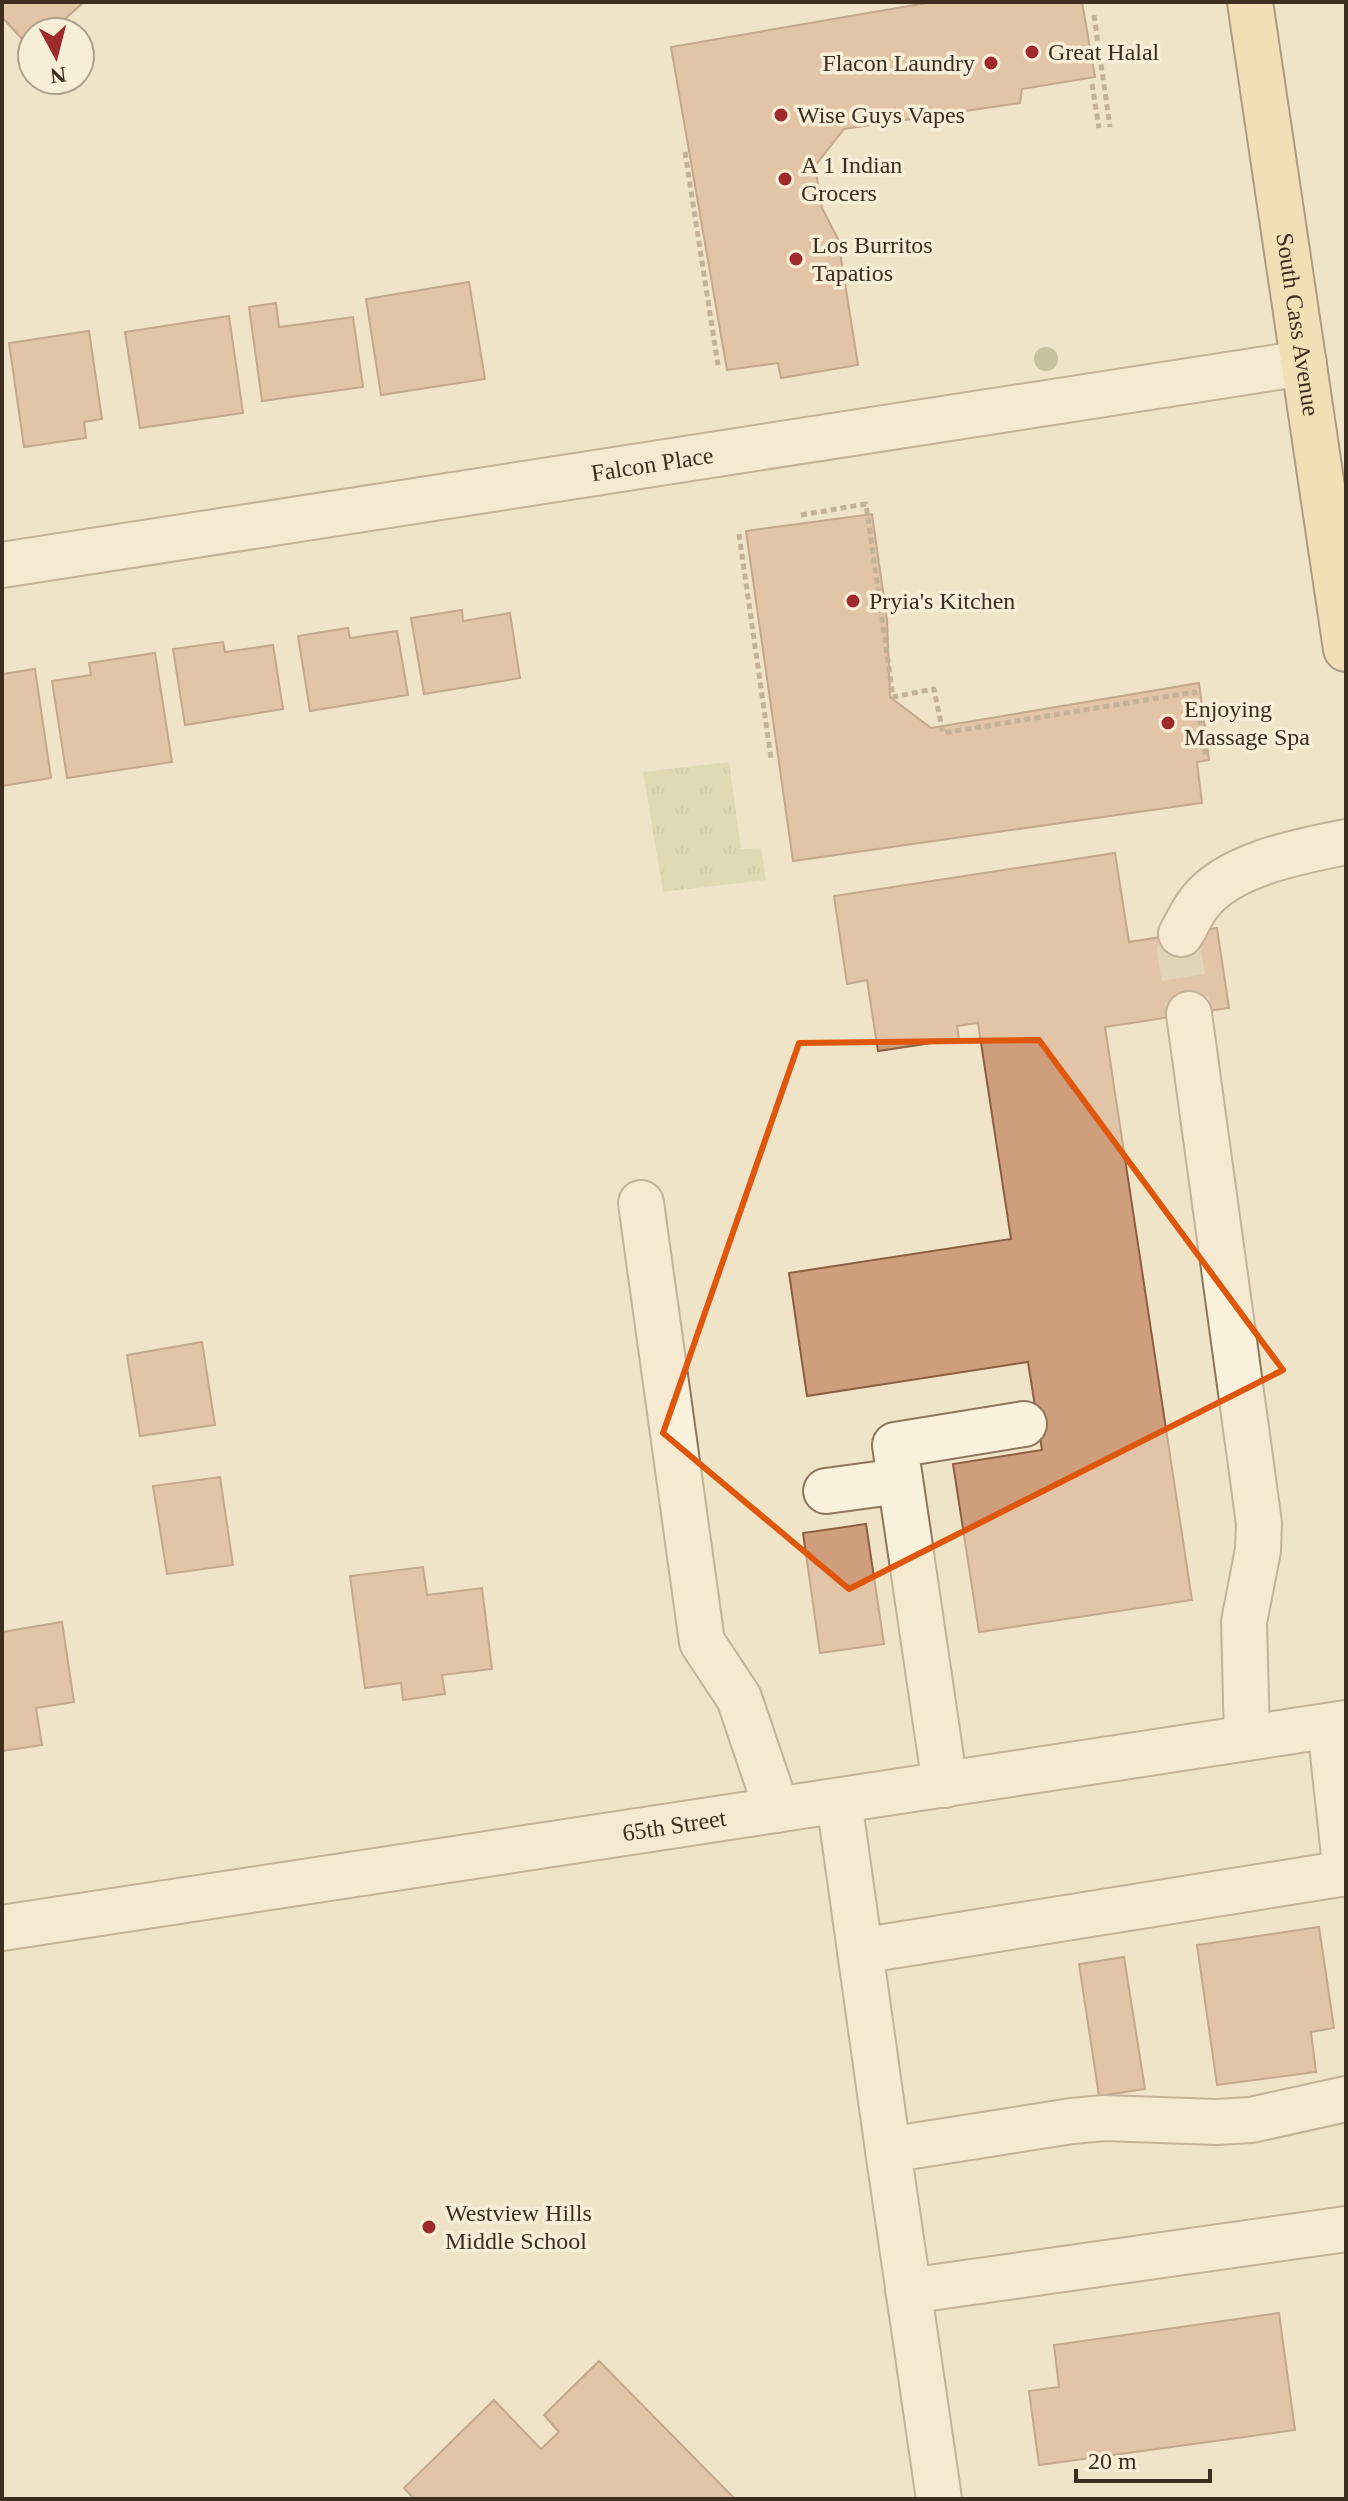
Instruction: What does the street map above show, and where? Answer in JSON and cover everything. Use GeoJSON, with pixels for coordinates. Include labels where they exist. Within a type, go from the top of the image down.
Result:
{"type":"FeatureCollection","features":[{"type":"Feature","properties":{"kind":"main road","name":"South Cass Avenue"},"geometry":{"type":"LineString","coordinates":[[1250,2],[1346,649]]}},
{"type":"Feature","properties":{"kind":"street","name":"Falcon Place"},"geometry":{"type":"LineString","coordinates":[[2,565],[1304,363]]}},
{"type":"Feature","properties":{"kind":"street"},"geometry":{"type":"LineString","coordinates":[[1181,934],[1201,900],[1237,873],[1292,853],[1346,842]]}},
{"type":"Feature","properties":{"kind":"street"},"geometry":{"type":"LineString","coordinates":[[1189,1014],[1259,1523],[1258,1550],[1244,1622],[1247,1738]]}},
{"type":"Feature","properties":{"kind":"street"},"geometry":{"type":"LineString","coordinates":[[641,1203],[702,1642],[739,1698],[777,1810]]}},
{"type":"Feature","properties":{"kind":"street"},"geometry":{"type":"LineString","coordinates":[[945,1785],[895,1445],[1024,1424]]}},
{"type":"Feature","properties":{"kind":"street"},"geometry":{"type":"LineString","coordinates":[[826,1491],[900,1481]]}},
{"type":"Feature","properties":{"kind":"street"},"geometry":{"type":"LineString","coordinates":[[860,1951],[1346,1873],[1338,1724]]}},
{"type":"Feature","properties":{"kind":"street","name":"65th Street"},"geometry":{"type":"LineString","coordinates":[[2,1928],[1338,1724]]}},
{"type":"Feature","properties":{"kind":"street"},"geometry":{"type":"LineString","coordinates":[[839,1801],[939,2499]]}},
{"type":"Feature","properties":{"kind":"street"},"geometry":{"type":"LineString","coordinates":[[888,2150],[1104,2118],[1216,2122],[1251,2120],[1346,2099]]}},
{"type":"Feature","properties":{"kind":"street"},"geometry":{"type":"LineString","coordinates":[[908,2291],[1346,2229]]}},
{"type":"Feature","properties":{"kind":"path"},"geometry":{"type":"LineString","coordinates":[[1094,15],[1110,127]]}},
{"type":"Feature","properties":{"kind":"path"},"geometry":{"type":"LineString","coordinates":[[1092,84],[1099,128]]}},
{"type":"Feature","properties":{"kind":"path"},"geometry":{"type":"LineString","coordinates":[[685,152],[718,365]]}},
{"type":"Feature","properties":{"kind":"path"},"geometry":{"type":"LineString","coordinates":[[801,515],[866,504],[893,697],[934,689],[943,733],[1195,692],[1206,758]]}},
{"type":"Feature","properties":{"kind":"path"},"geometry":{"type":"LineString","coordinates":[[739,534],[771,758]]}},
{"type":"Feature","properties":{"kind":"highlighted area"},"geometry":{"type":"Polygon","coordinates":[[[1039,1040],[1283,1370],[849,1589],[663,1433],[799,1043],[1039,1040]]]}},
{"type":"Feature","properties":{"kind":"green space"},"geometry":{"type":"Polygon","coordinates":[[[729,762],[741,849],[761,848],[766,880],[663,892],[643,772],[729,762]]]}},
{"type":"Feature","properties":{"kind":"building"},"geometry":{"type":"Polygon","coordinates":[[[2,2],[83,3],[68,16],[16,16],[16,32],[2,17],[2,2]]]}},
{"type":"Feature","properties":{"kind":"building"},"geometry":{"type":"Polygon","coordinates":[[[932,2],[1082,2],[1095,77],[1022,89],[1020,103],[844,129],[815,166],[822,208],[838,239],[858,365],[781,378],[778,363],[727,370],[671,47],[932,2]]]}},
{"type":"Feature","properties":{"kind":"building"},"geometry":{"type":"Polygon","coordinates":[[[469,282],[485,379],[381,395],[366,299],[469,282]]]}},
{"type":"Feature","properties":{"kind":"building"},"geometry":{"type":"Polygon","coordinates":[[[276,303],[279,327],[353,317],[363,387],[262,401],[249,307],[276,303]]]}},
{"type":"Feature","properties":{"kind":"building"},"geometry":{"type":"Polygon","coordinates":[[[229,316],[243,413],[140,428],[125,332],[229,316]]]}},
{"type":"Feature","properties":{"kind":"building"},"geometry":{"type":"Polygon","coordinates":[[[89,331],[102,419],[84,422],[86,438],[24,447],[9,343],[89,331]]]}},
{"type":"Feature","properties":{"kind":"building"},"geometry":{"type":"Polygon","coordinates":[[[872,514],[887,619],[890,697],[931,728],[1199,683],[1209,760],[1197,762],[1202,803],[793,861],[746,531],[872,514]]]}},
{"type":"Feature","properties":{"kind":"building"},"geometry":{"type":"Polygon","coordinates":[[[462,610],[463,621],[510,613],[520,678],[424,694],[411,618],[462,610]]]}},
{"type":"Feature","properties":{"kind":"building"},"geometry":{"type":"Polygon","coordinates":[[[348,628],[350,638],[397,631],[408,695],[310,711],[298,636],[348,628]]]}},
{"type":"Feature","properties":{"kind":"building"},"geometry":{"type":"Polygon","coordinates":[[[223,642],[225,652],[273,645],[283,709],[185,725],[173,649],[223,642]]]}},
{"type":"Feature","properties":{"kind":"building"},"geometry":{"type":"Polygon","coordinates":[[[155,653],[172,762],[67,778],[52,681],[91,675],[89,663],[155,653]]]}},
{"type":"Feature","properties":{"kind":"building"},"geometry":{"type":"Polygon","coordinates":[[[35,669],[51,778],[2,786],[2,674],[35,669]]]}},
{"type":"Feature","properties":{"kind":"building"},"geometry":{"type":"Polygon","coordinates":[[[1115,853],[1129,942],[1217,928],[1229,1008],[1105,1027],[1192,1600],[979,1632],[953,1464],[1042,1450],[1028,1362],[807,1396],[789,1273],[1011,1239],[978,1023],[957,1026],[959,1039],[878,1051],[867,980],[847,984],[834,896],[1115,853]]]}},
{"type":"Feature","properties":{"kind":"building"},"geometry":{"type":"Polygon","coordinates":[[[202,1342],[215,1425],[140,1436],[127,1355],[202,1342]]]}},
{"type":"Feature","properties":{"kind":"building"},"geometry":{"type":"Polygon","coordinates":[[[220,1477],[233,1565],[167,1574],[153,1486],[220,1477]]]}},
{"type":"Feature","properties":{"kind":"building"},"geometry":{"type":"Polygon","coordinates":[[[866,1524],[884,1644],[820,1653],[803,1533],[866,1524]]]}},
{"type":"Feature","properties":{"kind":"building"},"geometry":{"type":"Polygon","coordinates":[[[423,1567],[427,1595],[482,1588],[492,1669],[442,1675],[445,1694],[403,1700],[401,1683],[365,1688],[350,1576],[423,1567]]]}},
{"type":"Feature","properties":{"kind":"building"},"geometry":{"type":"Polygon","coordinates":[[[62,1622],[74,1702],[36,1708],[42,1745],[2,1751],[2,1632],[62,1622]]]}},
{"type":"Feature","properties":{"kind":"building"},"geometry":{"type":"Polygon","coordinates":[[[1319,1927],[1334,2028],[1311,2032],[1316,2072],[1217,2085],[1197,1945],[1319,1927]]]}},
{"type":"Feature","properties":{"kind":"building"},"geometry":{"type":"Polygon","coordinates":[[[1124,1957],[1145,2089],[1099,2096],[1079,1964],[1124,1957]]]}},
{"type":"Feature","properties":{"kind":"building"},"geometry":{"type":"Polygon","coordinates":[[[1279,2313],[1295,2430],[1039,2465],[1029,2391],[1059,2387],[1054,2345],[1279,2313]]]}},
{"type":"Feature","properties":{"kind":"building"},"geometry":{"type":"Polygon","coordinates":[[[599,2361],[735,2499],[414,2499],[404,2488],[494,2400],[541,2449],[559,2432],[544,2415],[599,2361]]]}},
{"type":"Feature","properties":{"kind":"tunnel"},"geometry":{"type":"LineString","coordinates":[[1181,934],[1179,951],[1189,1014]]}},
{"type":"Feature","properties":{"kind":"place","name":"Great Halal"},"geometry":{"type":"Point","coordinates":[1032,52]}},
{"type":"Feature","properties":{"kind":"place","name":"Flacon Laundry"},"geometry":{"type":"Point","coordinates":[991,63]}},
{"type":"Feature","properties":{"kind":"place","name":"Wise Guys Vapes"},"geometry":{"type":"Point","coordinates":[781,115]}},
{"type":"Feature","properties":{"kind":"place","name":"A 1 Indian Grocers"},"geometry":{"type":"Point","coordinates":[785,179]}},
{"type":"Feature","properties":{"kind":"place","name":"Los Burritos Tapatios"},"geometry":{"type":"Point","coordinates":[796,259]}},
{"type":"Feature","properties":{"kind":"place","name":"Pryia's Kitchen"},"geometry":{"type":"Point","coordinates":[853,601]}},
{"type":"Feature","properties":{"kind":"place","name":"Enjoying Massage Spa"},"geometry":{"type":"Point","coordinates":[1168,723]}},
{"type":"Feature","properties":{"kind":"place","name":"Westview Hills Middle School"},"geometry":{"type":"Point","coordinates":[429,2227]}}]}
